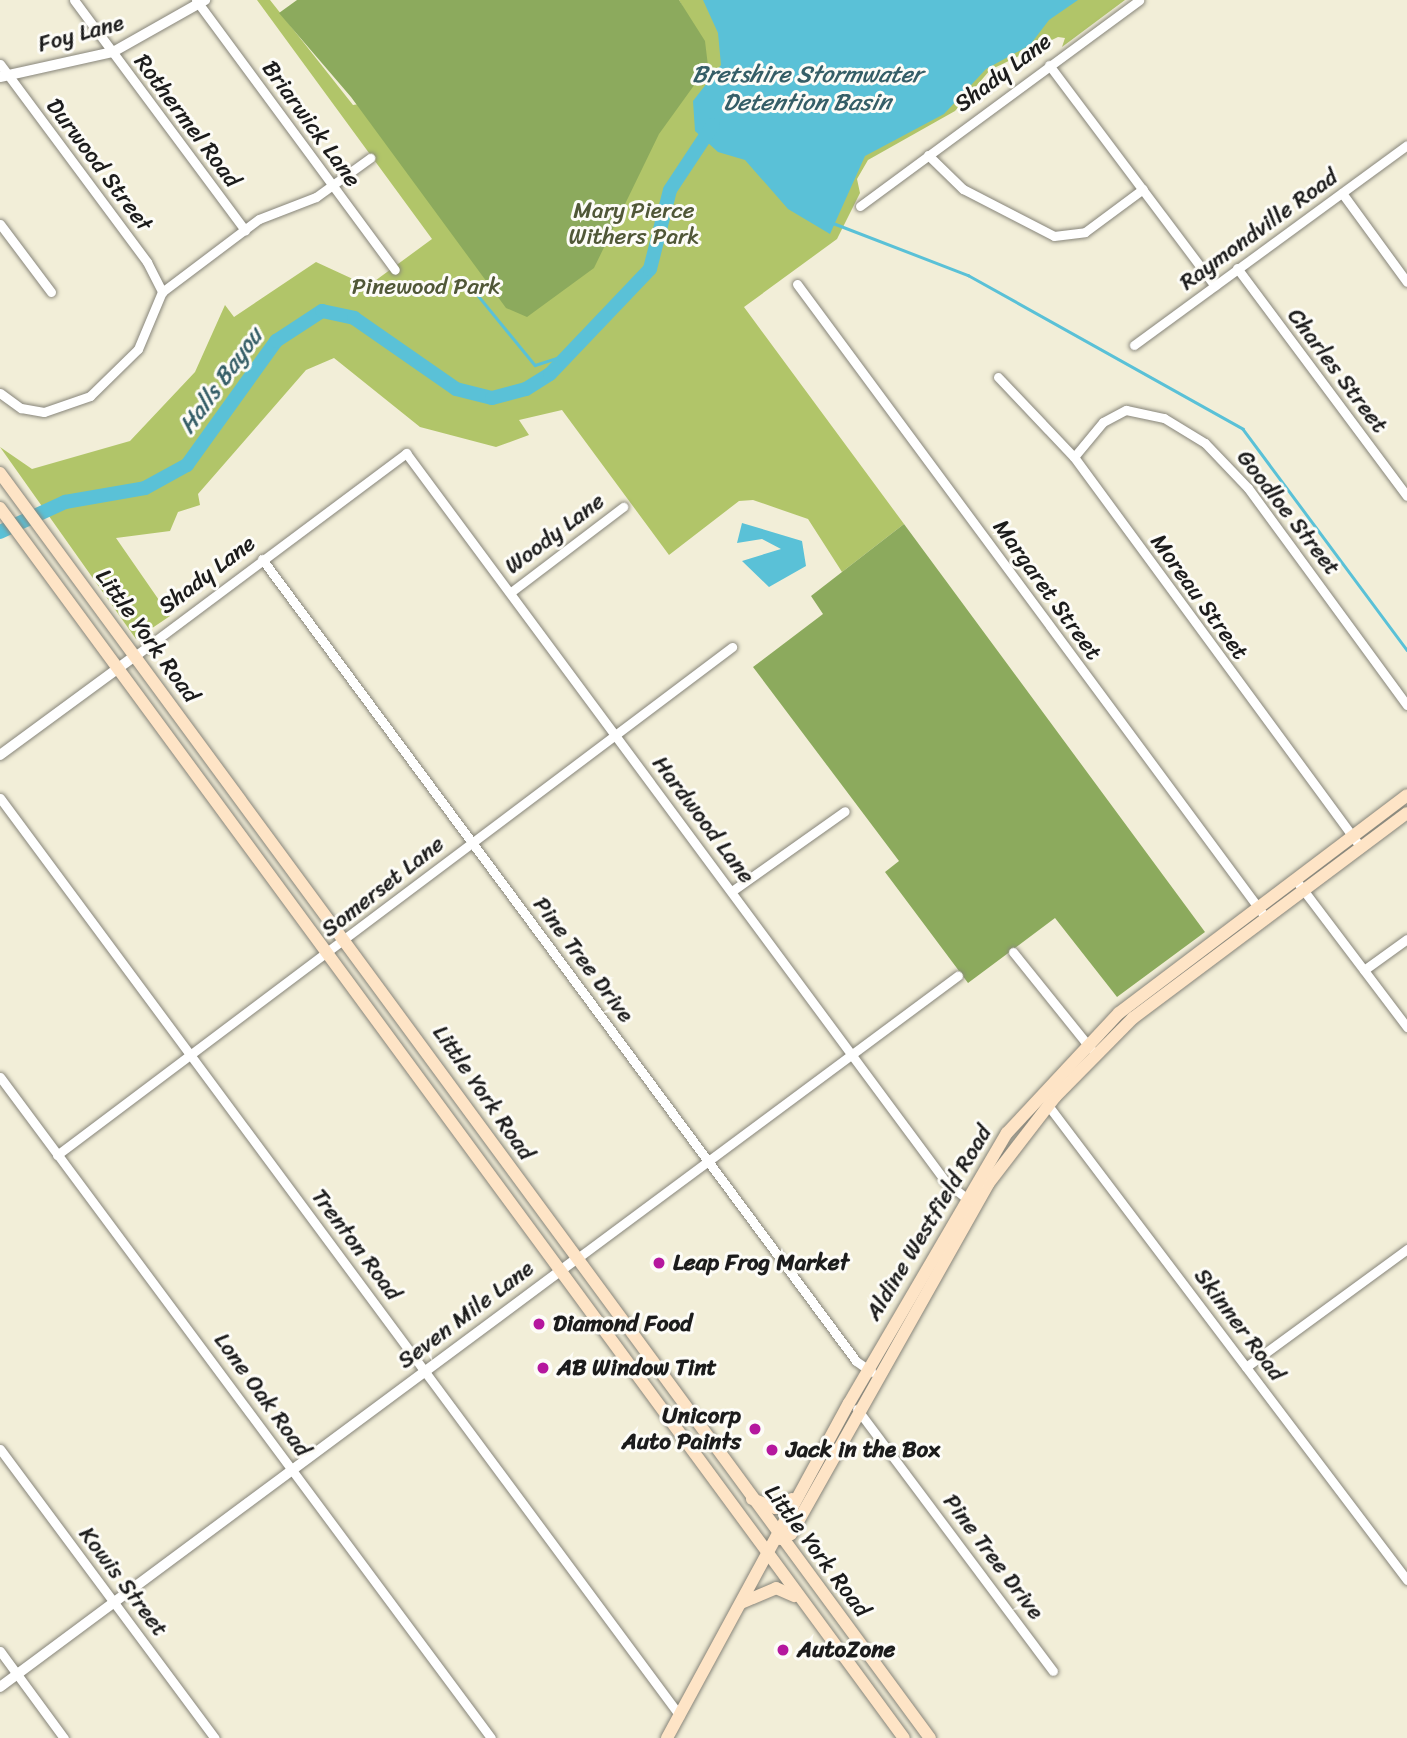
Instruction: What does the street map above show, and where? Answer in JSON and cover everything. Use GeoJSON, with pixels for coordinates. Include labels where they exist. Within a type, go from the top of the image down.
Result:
{"type":"FeatureCollection","features":[{"type":"Feature","properties":{"kind":"main road","name":"Little York Road"},"geometry":{"type":"LineString","coordinates":[[2,476],[346,940],[575,1260],[780,1539],[930,1738]]}},
{"type":"Feature","properties":{"kind":"main road","name":"Little York Road"},"geometry":{"type":"LineString","coordinates":[[0,508],[330,953],[558,1272],[904,1738]]}},
{"type":"Feature","properties":{"kind":"main road","name":"Aldine Westfield Road"},"geometry":{"type":"LineString","coordinates":[[667,1738],[741,1603],[780,1539],[798,1494],[868,1369],[970,1201],[1040,1094],[1085,1044],[1168,974],[1407,795]]}},
{"type":"Feature","properties":{"kind":"main road","name":"Aldine Westfield Road"},"geometry":{"type":"LineString","coordinates":[[780,1539],[791,1534],[880,1376],[970,1201],[1048,1105],[1096,1054],[1175,985],[1407,813]]}},
{"type":"Feature","properties":{"kind":"main road"},"geometry":{"type":"LineString","coordinates":[[1168,974],[1175,985]]}},
{"type":"Feature","properties":{"kind":"main road"},"geometry":{"type":"LineString","coordinates":[[1065,1066],[1076,1075]]}},
{"type":"Feature","properties":{"kind":"main road"},"geometry":{"type":"LineString","coordinates":[[752,1498],[775,1508],[798,1494]]}},
{"type":"Feature","properties":{"kind":"main road"},"geometry":{"type":"LineString","coordinates":[[741,1603],[776,1588],[803,1603]]}},
{"type":"Feature","properties":{"kind":"street","name":"Rothermel Road"},"geometry":{"type":"LineString","coordinates":[[74,0],[245,230]]}},
{"type":"Feature","properties":{"kind":"street","name":"Shady Lane"},"geometry":{"type":"LineString","coordinates":[[860,205],[1139,0]]}},
{"type":"Feature","properties":{"kind":"street","name":"Foy Lane"},"geometry":{"type":"LineString","coordinates":[[4,76],[113,52],[200,1]]}},
{"type":"Feature","properties":{"kind":"street","name":"Briarwick Lane"},"geometry":{"type":"LineString","coordinates":[[200,1],[395,270]]}},
{"type":"Feature","properties":{"kind":"street","name":"Durwood Street"},"geometry":{"type":"LineString","coordinates":[[0,64],[4,76],[147,262],[162,292]]}},
{"type":"Feature","properties":{"kind":"street"},"geometry":{"type":"LineString","coordinates":[[1049,65],[1215,286]]}},
{"type":"Feature","properties":{"kind":"street","name":"Raymondville Road"},"geometry":{"type":"LineString","coordinates":[[1134,345],[1407,145]]}},
{"type":"Feature","properties":{"kind":"street"},"geometry":{"type":"LineString","coordinates":[[929,155],[963,189],[1054,236],[1085,232],[1143,189]]}},
{"type":"Feature","properties":{"kind":"street"},"geometry":{"type":"LineString","coordinates":[[0,393],[21,408],[60,408],[103,387],[138,349],[162,292],[245,230],[333,186],[370,158]]}},
{"type":"Feature","properties":{"kind":"street"},"geometry":{"type":"LineString","coordinates":[[1342,193],[1407,282]]}},
{"type":"Feature","properties":{"kind":"street"},"geometry":{"type":"LineString","coordinates":[[0,224],[51,292]]}},
{"type":"Feature","properties":{"kind":"street","name":"Charles Street"},"geometry":{"type":"LineString","coordinates":[[1237,268],[1407,496]]}},
{"type":"Feature","properties":{"kind":"street","name":"Margaret Street"},"geometry":{"type":"LineString","coordinates":[[797,284],[1266,918]]}},
{"type":"Feature","properties":{"kind":"street","name":"Moreau Street"},"geometry":{"type":"LineString","coordinates":[[998,377],[1074,457],[1361,847]]}},
{"type":"Feature","properties":{"kind":"street","name":"Goodloe Street"},"geometry":{"type":"LineString","coordinates":[[1074,457],[1103,422],[1126,410],[1150,412],[1205,443],[1248,488],[1407,705]]}},
{"type":"Feature","properties":{"kind":"street","name":"Shady Lane"},"geometry":{"type":"LineString","coordinates":[[0,755],[405,453]]}},
{"type":"Feature","properties":{"kind":"street","name":"Hardwood Lane"},"geometry":{"type":"LineString","coordinates":[[405,453],[511,592],[945,1181],[970,1201]]}},
{"type":"Feature","properties":{"kind":"street","name":"Woody Lane"},"geometry":{"type":"LineString","coordinates":[[511,592],[623,507]]}},
{"type":"Feature","properties":{"kind":"street","name":"Pine Tree Drive"},"geometry":{"type":"LineString","coordinates":[[262,559],[708,1161],[868,1369],[880,1376]]}},
{"type":"Feature","properties":{"kind":"street","name":"Somerset Lane"},"geometry":{"type":"LineString","coordinates":[[57,1154],[188,1053],[330,953],[732,648]]}},
{"type":"Feature","properties":{"kind":"street","name":"Trenton Road"},"geometry":{"type":"LineString","coordinates":[[0,798],[680,1716]]}},
{"type":"Feature","properties":{"kind":"street"},"geometry":{"type":"LineString","coordinates":[[732,891],[845,811]]}},
{"type":"Feature","properties":{"kind":"street"},"geometry":{"type":"LineString","coordinates":[[1295,879],[1407,1027]]}},
{"type":"Feature","properties":{"kind":"street"},"geometry":{"type":"LineString","coordinates":[[1364,970],[1407,939]]}},
{"type":"Feature","properties":{"kind":"street"},"geometry":{"type":"LineString","coordinates":[[1013,952],[1085,1044],[1096,1054]]}},
{"type":"Feature","properties":{"kind":"street","name":"Seven Mile Lane"},"geometry":{"type":"LineString","coordinates":[[0,1687],[958,976]]}},
{"type":"Feature","properties":{"kind":"street","name":"Lone Oak Road"},"geometry":{"type":"LineString","coordinates":[[0,1077],[491,1738]]}},
{"type":"Feature","properties":{"kind":"street","name":"Skinner Road"},"geometry":{"type":"LineString","coordinates":[[1040,1094],[1407,1580]]}},
{"type":"Feature","properties":{"kind":"street"},"geometry":{"type":"LineString","coordinates":[[1246,1367],[1407,1249]]}},
{"type":"Feature","properties":{"kind":"street","name":"Pine Tree Drive"},"geometry":{"type":"LineString","coordinates":[[849,1403],[860,1411],[1053,1671]]}},
{"type":"Feature","properties":{"kind":"street","name":"Kowis Street"},"geometry":{"type":"LineString","coordinates":[[0,1449],[215,1738]]}},
{"type":"Feature","properties":{"kind":"street"},"geometry":{"type":"LineString","coordinates":[[0,1651],[64,1738]]}},
{"type":"Feature","properties":{"kind":"green space"},"geometry":{"type":"Polygon","coordinates":[[[257,0],[270,0],[353,105],[706,50],[679,0],[1125,0],[1062,47],[1065,38],[1058,37],[990,70],[955,111],[868,160],[857,179],[860,193],[837,239],[744,307],[904,524],[842,572],[808,519],[753,500],[739,501],[669,555],[562,410],[519,420],[529,435],[496,447],[420,427],[334,358],[306,370],[198,494],[200,505],[178,512],[170,531],[116,538],[170,616],[136,639],[0,447],[32,469],[130,441],[195,372],[225,305],[234,317],[316,262],[368,286],[432,239],[257,0]]]}},
{"type":"Feature","properties":{"kind":"green space"},"geometry":{"type":"Polygon","coordinates":[[[297,0],[679,0],[705,41],[708,66],[659,134],[594,268],[527,317],[506,308],[351,97],[279,13],[297,0]]]}},
{"type":"Feature","properties":{"kind":"green space"},"geometry":{"type":"Polygon","coordinates":[[[904,524],[1205,932],[1117,997],[1055,918],[968,983],[885,872],[899,861],[753,667],[823,614],[811,596],[904,524]]]}},
{"type":"Feature","properties":{"kind":"water","name":"Bretshire Stormwater Detention Basin"},"geometry":{"type":"Polygon","coordinates":[[[703,0],[1078,0],[1049,20],[1030,45],[986,69],[944,114],[865,156],[830,234],[788,209],[745,160],[718,152],[695,131],[693,101],[721,65],[718,33],[703,0]]]}},
{"type":"Feature","properties":{"kind":"water"},"geometry":{"type":"Polygon","coordinates":[[[742,523],[802,541],[806,566],[769,587],[742,561],[781,549],[762,539],[737,543],[742,523]]]}},
{"type":"Feature","properties":{"kind":"waterway","name":"Halls Bayou"},"geometry":{"type":"LineString","coordinates":[[0,532],[65,502],[145,488],[187,465],[276,341],[322,311],[354,318],[456,389],[492,398],[526,389],[550,374],[650,269],[670,190],[713,125]]}},
{"type":"Feature","properties":{"kind":"waterway"},"geometry":{"type":"LineString","coordinates":[[833,223],[968,275],[1243,429],[1407,650]]}},
{"type":"Feature","properties":{"kind":"waterway"},"geometry":{"type":"LineString","coordinates":[[476,293],[535,365],[563,356]]}},
{"type":"Feature","properties":{"kind":"place","name":"Leap Frog Market"},"geometry":{"type":"Point","coordinates":[659,1263]}},
{"type":"Feature","properties":{"kind":"place","name":"Diamond Food"},"geometry":{"type":"Point","coordinates":[539,1324]}},
{"type":"Feature","properties":{"kind":"place","name":"AB Window Tint"},"geometry":{"type":"Point","coordinates":[543,1368]}},
{"type":"Feature","properties":{"kind":"place","name":"Unicorp Auto Paints"},"geometry":{"type":"Point","coordinates":[755,1429]}},
{"type":"Feature","properties":{"kind":"place","name":"Jack in the Box"},"geometry":{"type":"Point","coordinates":[772,1450]}},
{"type":"Feature","properties":{"kind":"place","name":"AutoZone"},"geometry":{"type":"Point","coordinates":[783,1650]}},
{"type":"Feature","properties":{"kind":"park label","name":"Mary Pierce Withers Park"},"geometry":{"type":"Point","coordinates":[634,224]}},
{"type":"Feature","properties":{"kind":"park label","name":"Pinewood Park"},"geometry":{"type":"Point","coordinates":[426,287]}}]}
